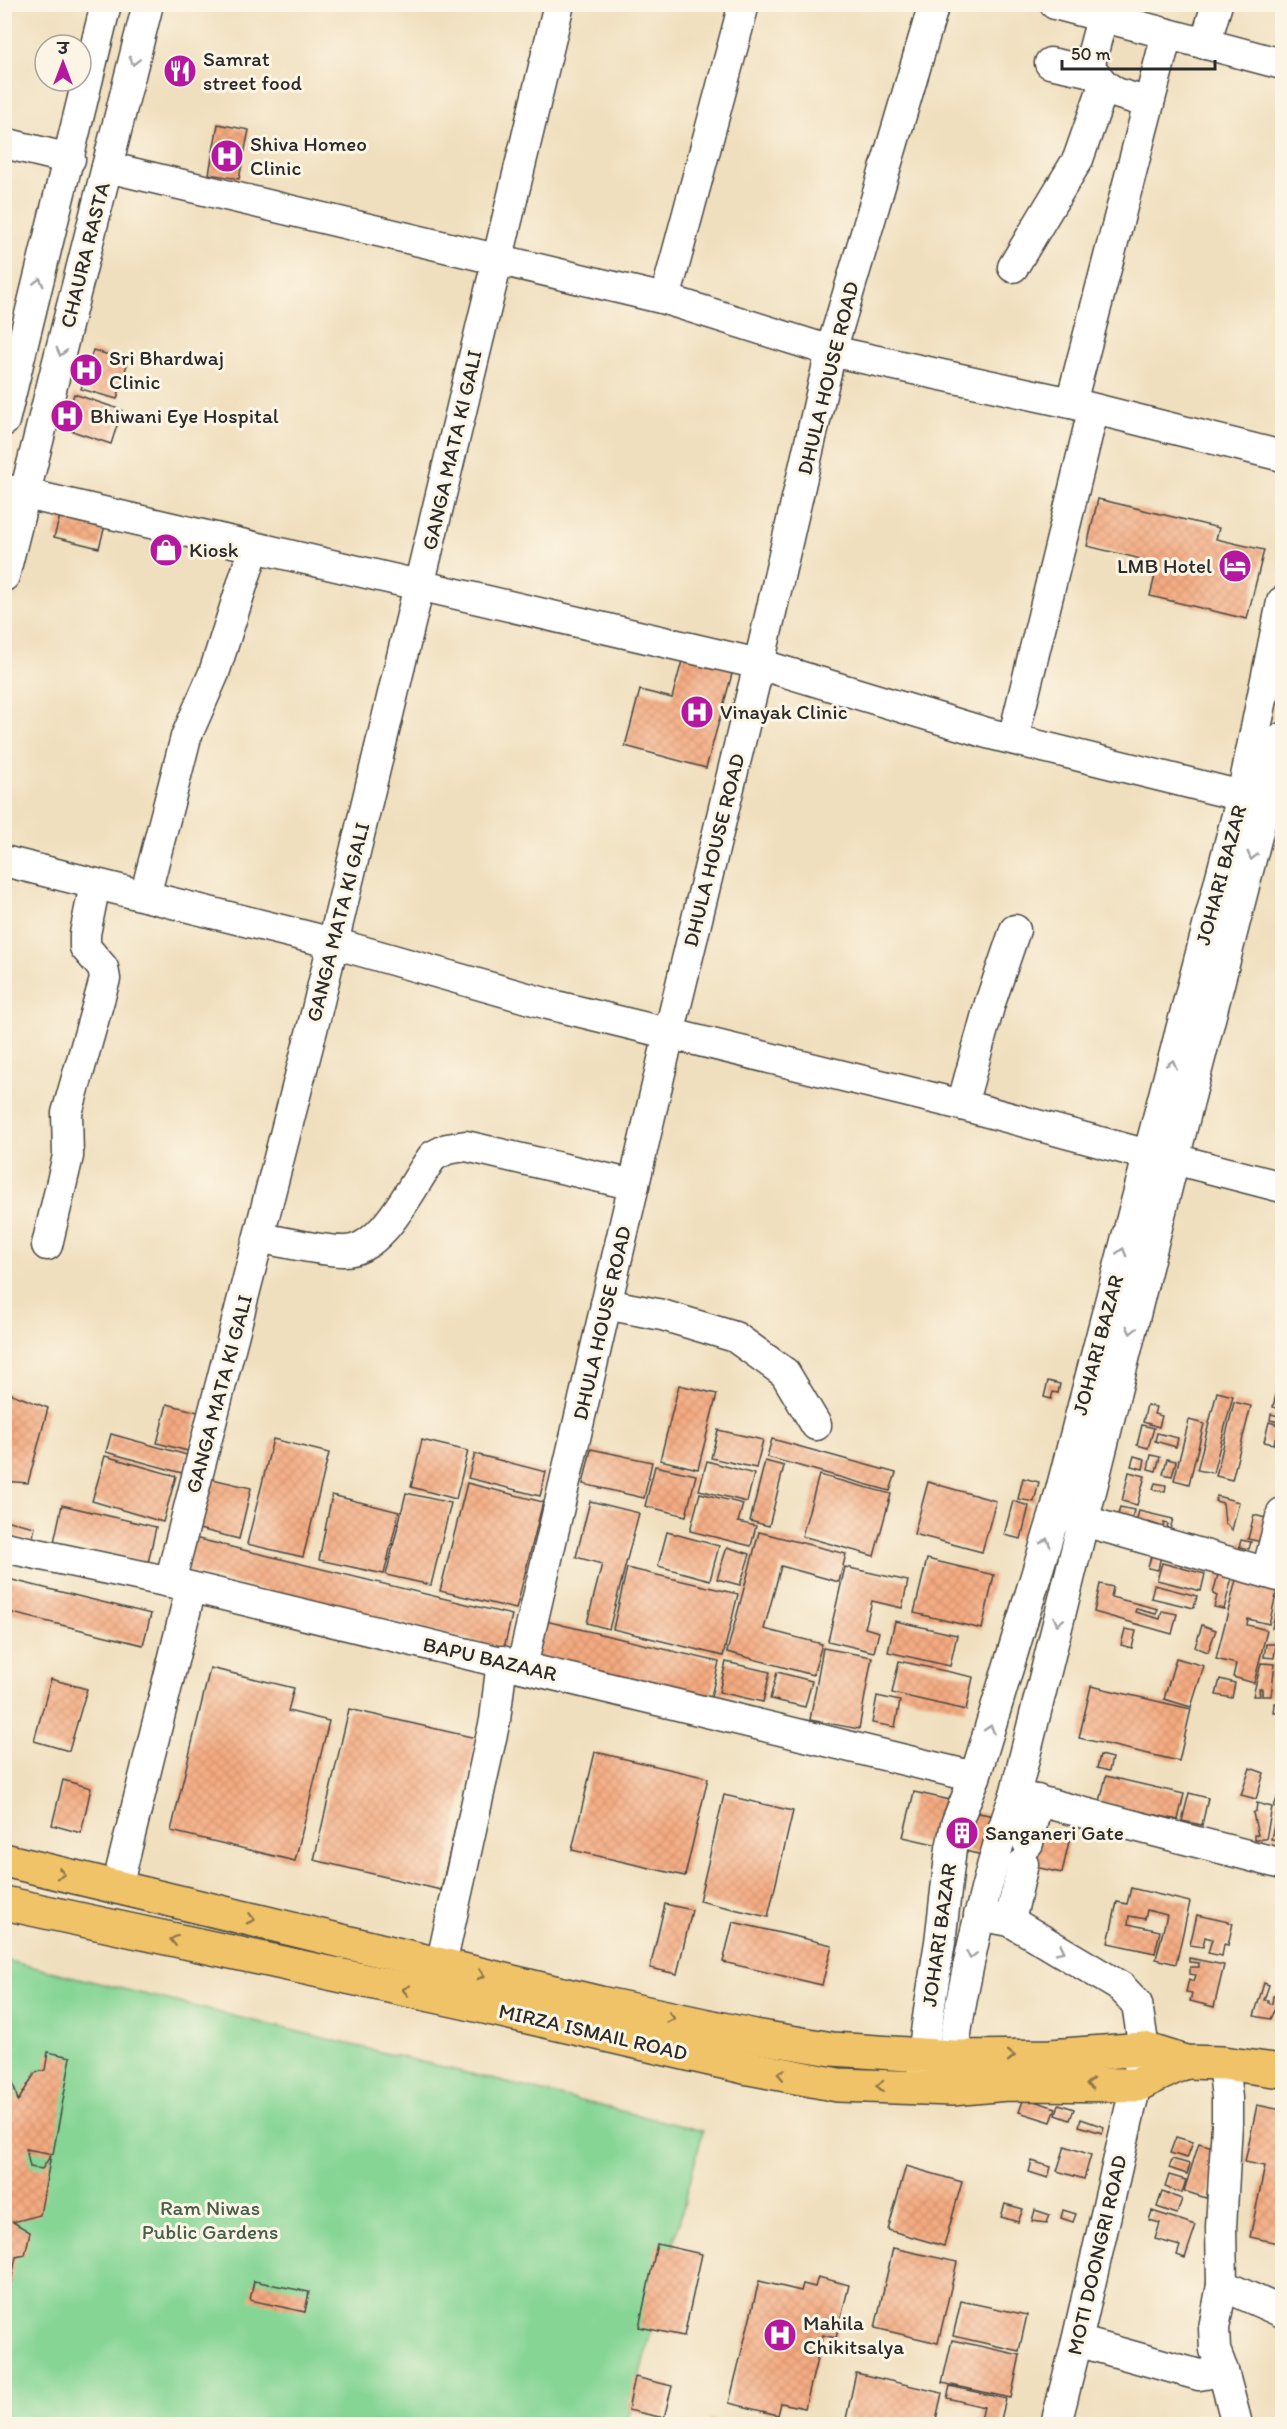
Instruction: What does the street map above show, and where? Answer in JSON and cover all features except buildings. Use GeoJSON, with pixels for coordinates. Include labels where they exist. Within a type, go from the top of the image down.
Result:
{"type":"FeatureCollection","features":[{"type":"Feature","properties":{"kind":"highway","name":"MIRZA ISMAIL ROAD"},"geometry":{"type":"LineString","coordinates":[[4,1860],[600,2003],[755,2036],[832,2049],[938,2056],[1050,2056],[1144,2049],[1185,2062],[1223,2062],[1282,2071]]}},
{"type":"Feature","properties":{"kind":"highway","name":"MIRZA ISMAIL ROAD"},"geometry":{"type":"LineString","coordinates":[[4,1903],[463,2002],[744,2067],[838,2085],[937,2088],[1007,2084],[1137,2085],[1185,2062]]}},
{"type":"Feature","properties":{"kind":"street","name":"CHAURA RASTA"},"geometry":{"type":"LineString","coordinates":[[4,421],[70,159],[106,4]]}},
{"type":"Feature","properties":{"kind":"street","name":"CHAURA RASTA"},"geometry":{"type":"LineString","coordinates":[[4,576],[15,491],[107,167],[148,4]]}},
{"type":"Feature","properties":{"kind":"street","name":"GANGA MATA KI GALI"},"geometry":{"type":"LineString","coordinates":[[117,1887],[181,1585],[260,1238],[559,4]]}},
{"type":"Feature","properties":{"kind":"street"},"geometry":{"type":"LineString","coordinates":[[665,299],[744,4]]}},
{"type":"Feature","properties":{"kind":"street","name":"DHULA HOUSE ROAD"},"geometry":{"type":"LineString","coordinates":[[441,1965],[495,1720],[512,1664],[606,1304],[759,664],[831,351],[934,4]]}},
{"type":"Feature","properties":{"kind":"street"},"geometry":{"type":"LineString","coordinates":[[1055,4],[1282,64]]}},
{"type":"Feature","properties":{"kind":"street"},"geometry":{"type":"LineString","coordinates":[[1205,44],[1217,4]]}},
{"type":"Feature","properties":{"kind":"street"},"geometry":{"type":"LineString","coordinates":[[1013,267],[1078,159],[1096,78],[1102,18]]}},
{"type":"Feature","properties":{"kind":"street"},"geometry":{"type":"LineString","coordinates":[[1013,739],[1082,407],[1149,103],[1167,34]]}},
{"type":"Feature","properties":{"kind":"street"},"geometry":{"type":"LineString","coordinates":[[1050,63],[1096,78],[1116,93],[1149,103]]}},
{"type":"Feature","properties":{"kind":"street"},"geometry":{"type":"LineString","coordinates":[[4,143],[70,159]]}},
{"type":"Feature","properties":{"kind":"street"},"geometry":{"type":"LineString","coordinates":[[107,167],[665,299],[831,351],[1082,407],[1282,456]]}},
{"type":"Feature","properties":{"kind":"street"},"geometry":{"type":"LineString","coordinates":[[15,491],[759,664],[1013,739],[1263,808]]}},
{"type":"Feature","properties":{"kind":"street"},"geometry":{"type":"LineString","coordinates":[[146,896],[186,737],[214,673],[254,548]]}},
{"type":"Feature","properties":{"kind":"street","name":"JOHARI BAZAR"},"geometry":{"type":"LineString","coordinates":[[1263,808],[1282,602]]}},
{"type":"Feature","properties":{"kind":"street","name":"JOHARI BAZAR"},"geometry":{"type":"LineString","coordinates":[[937,2088],[951,1848],[956,1824],[975,1777],[1055,1513],[1105,1375],[1161,1157],[1282,738]]}},
{"type":"Feature","properties":{"kind":"street"},"geometry":{"type":"LineString","coordinates":[[4,861],[333,943],[548,1004],[1282,1186]]}},
{"type":"Feature","properties":{"kind":"street"},"geometry":{"type":"LineString","coordinates":[[47,1245],[68,1156],[68,1113],[105,979],[103,968],[85,947],[85,934],[95,884]]}},
{"type":"Feature","properties":{"kind":"street"},"geometry":{"type":"LineString","coordinates":[[962,1105],[990,1003],[1015,930]]}},
{"type":"Feature","properties":{"kind":"street"},"geometry":{"type":"LineString","coordinates":[[260,1238],[344,1252],[365,1246],[381,1233],[433,1156],[447,1149],[466,1146],[634,1185]]}},
{"type":"Feature","properties":{"kind":"street"},"geometry":{"type":"LineString","coordinates":[[606,1304],[662,1315],[735,1337],[785,1373],[816,1425]]}},
{"type":"Feature","properties":{"kind":"street","name":"JOHARI BAZAR"},"geometry":{"type":"LineString","coordinates":[[938,2056],[958,2014],[993,1857],[1026,1797],[1083,1520],[1105,1375]]}},
{"type":"Feature","properties":{"kind":"street"},"geometry":{"type":"LineString","coordinates":[[1055,1513],[1275,1575],[1282,1513]]}},
{"type":"Feature","properties":{"kind":"street","name":"BAPU BAZAAR"},"geometry":{"type":"LineString","coordinates":[[4,1546],[181,1585],[975,1777]]}},
{"type":"Feature","properties":{"kind":"street"},"geometry":{"type":"LineString","coordinates":[[1010,1921],[1026,1853],[1026,1797],[1282,1864]]}},
{"type":"Feature","properties":{"kind":"street","name":"MOTI DOONGRI ROAD"},"geometry":{"type":"LineString","coordinates":[[979,1915],[1010,1921],[1121,1987],[1137,2004],[1144,2049],[1056,2424]]}},
{"type":"Feature","properties":{"kind":"street"},"geometry":{"type":"LineString","coordinates":[[1223,2062],[1227,2124],[1221,2227],[1222,2285],[1214,2328],[1215,2350],[1237,2424]]}},
{"type":"Feature","properties":{"kind":"street"},"geometry":{"type":"LineString","coordinates":[[1222,2285],[1282,2312]]}},
{"type":"Feature","properties":{"kind":"street"},"geometry":{"type":"LineString","coordinates":[[1077,2341],[1191,2374],[1208,2375],[1223,2371]]}},
{"type":"Feature","properties":{"kind":"green space","name":"Ram Niwas Public Gardens"},"geometry":{"type":"Polygon","coordinates":[[[5,1960],[703,2131],[627,2424],[5,2424],[5,1960]]]}},
{"type":"Feature","properties":{"kind":"place","name":"Samrat street food"},"geometry":{"type":"Point","coordinates":[180,71]}},
{"type":"Feature","properties":{"kind":"place","name":"Shiva Homeo Clinic"},"geometry":{"type":"Point","coordinates":[227,156]}},
{"type":"Feature","properties":{"kind":"place","name":"Sri Bhardwaj Clinic"},"geometry":{"type":"Point","coordinates":[86,370]}},
{"type":"Feature","properties":{"kind":"place","name":"Bhiwani Eye Hospital"},"geometry":{"type":"Point","coordinates":[67,416]}},
{"type":"Feature","properties":{"kind":"place","name":"Kiosk"},"geometry":{"type":"Point","coordinates":[166,550]}},
{"type":"Feature","properties":{"kind":"place","name":"LMB Hotel"},"geometry":{"type":"Point","coordinates":[1235,566]}},
{"type":"Feature","properties":{"kind":"place","name":"Vinayak Clinic"},"geometry":{"type":"Point","coordinates":[697,712]}},
{"type":"Feature","properties":{"kind":"place","name":"Sanganeri Gate"},"geometry":{"type":"Point","coordinates":[962,1833]}},
{"type":"Feature","properties":{"kind":"place","name":"Mahila Chikitsalya"},"geometry":{"type":"Point","coordinates":[780,2335]}}]}
